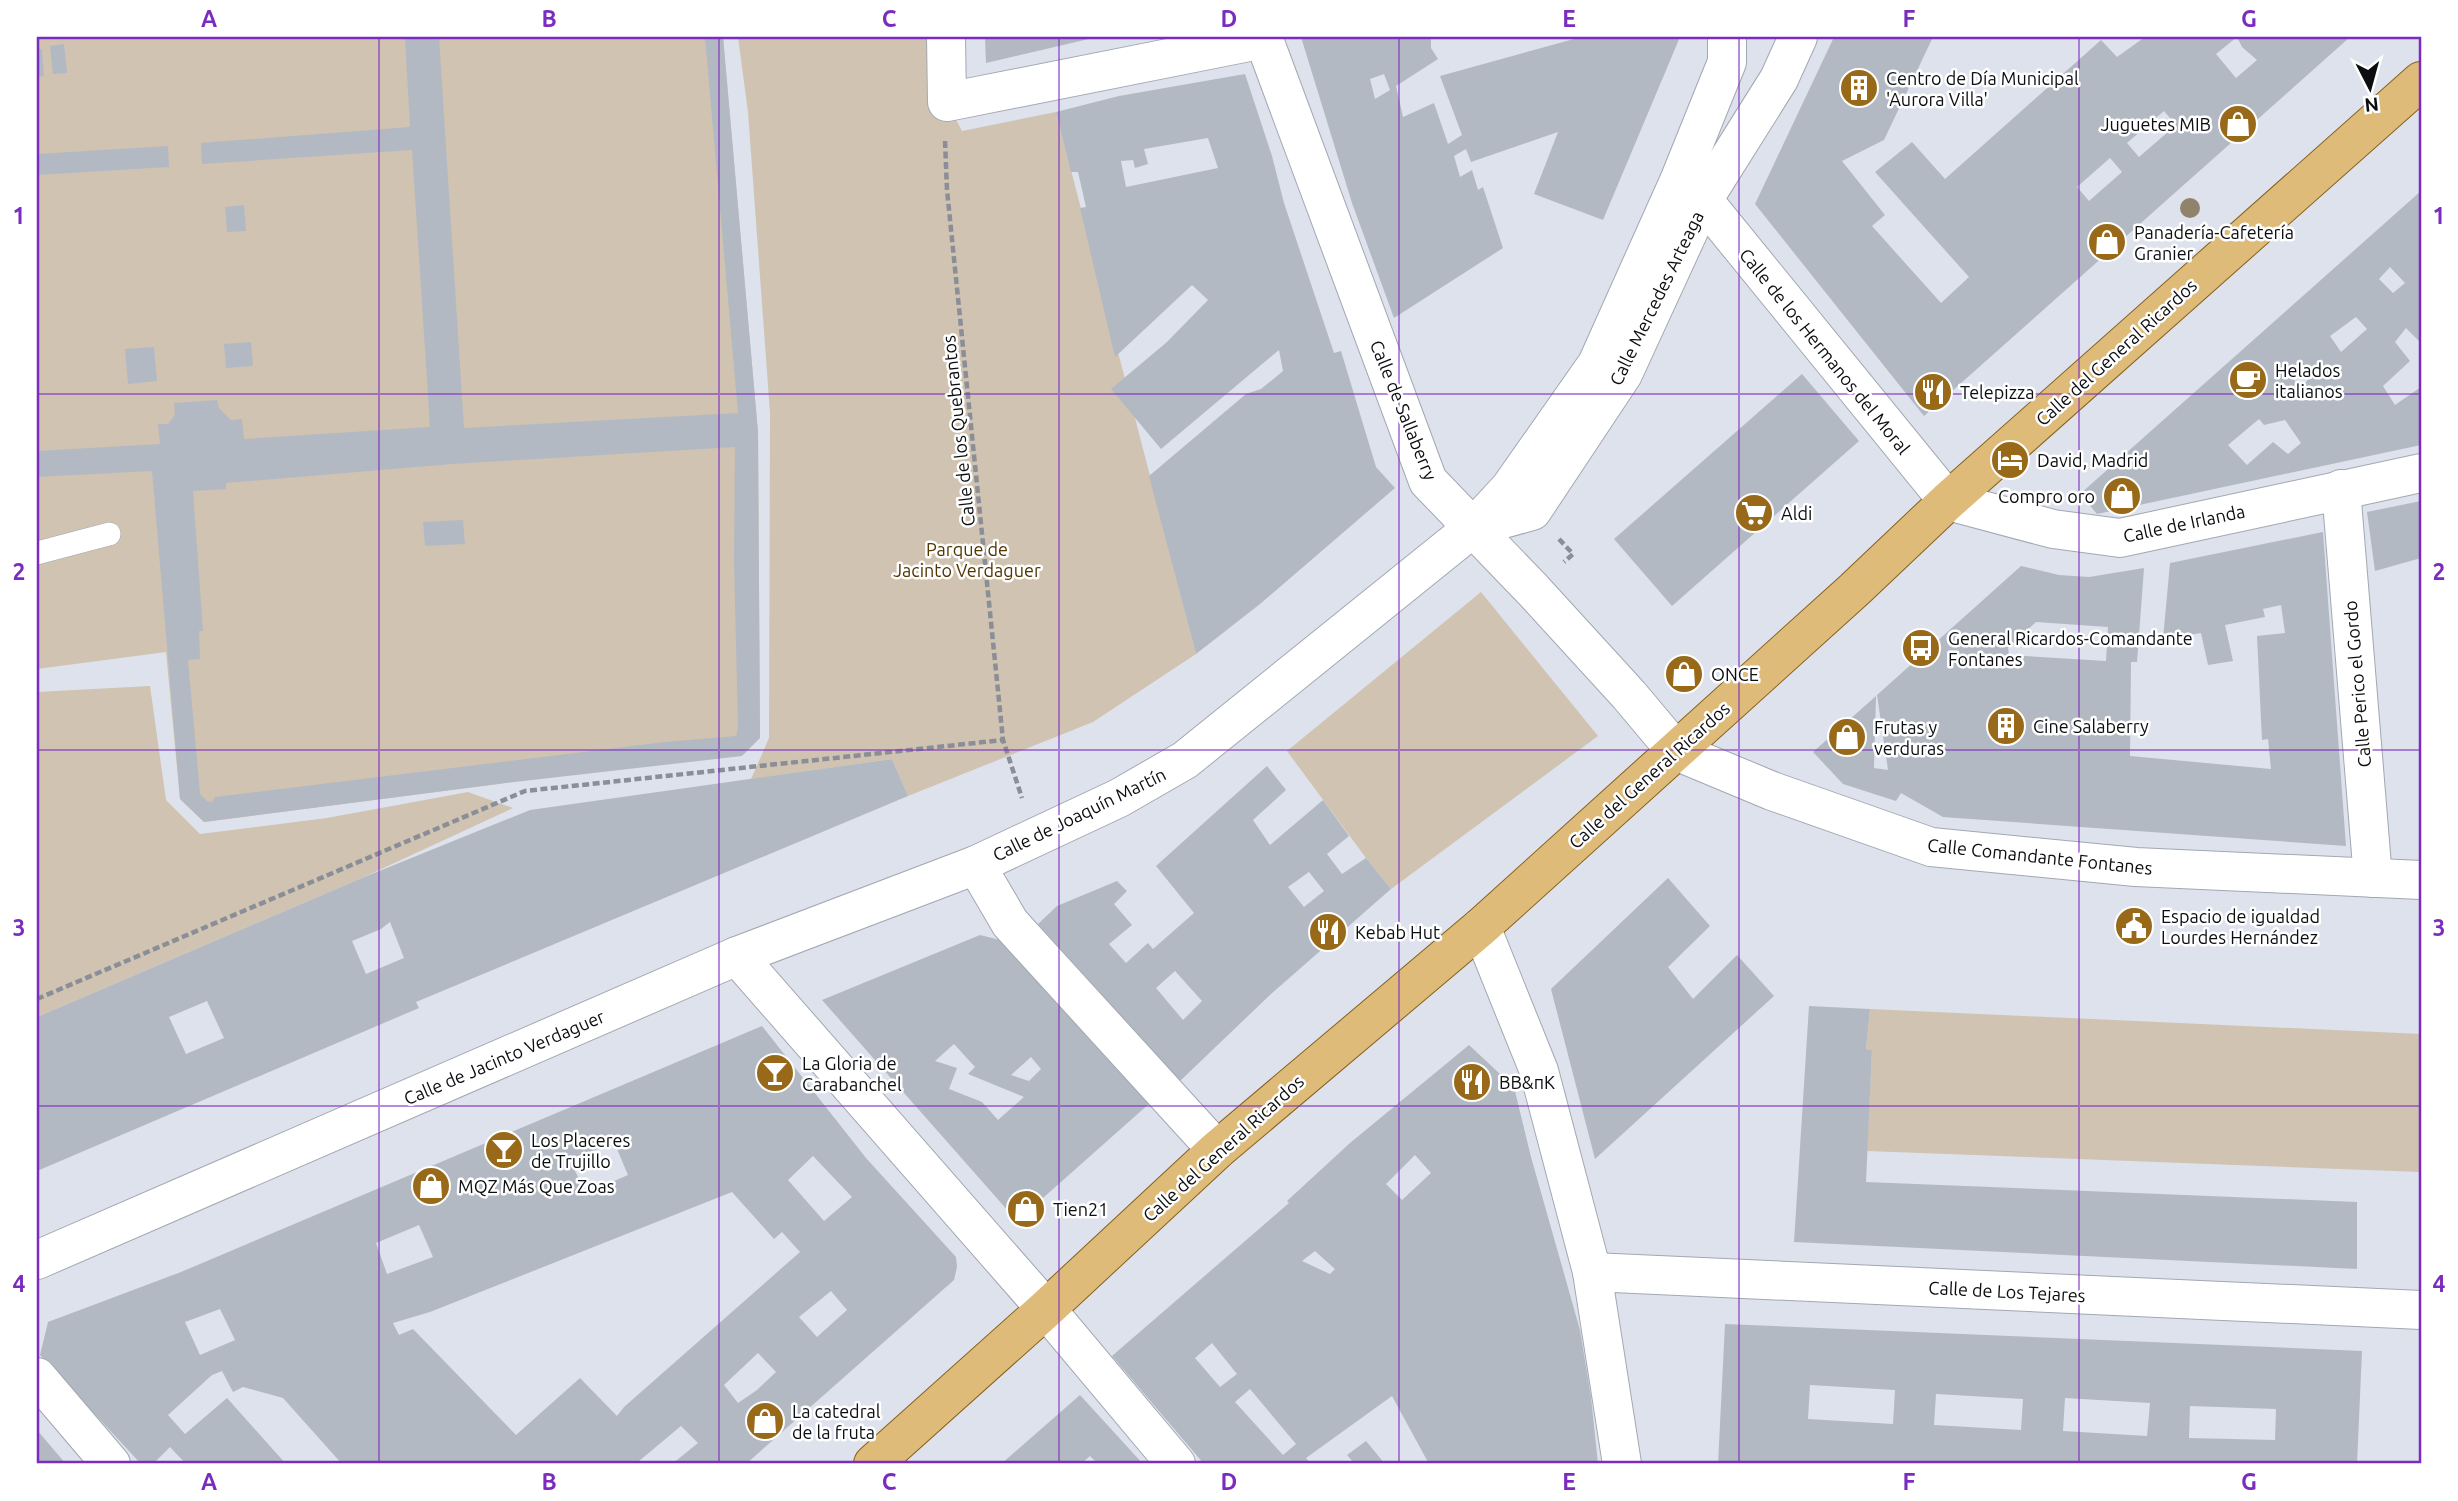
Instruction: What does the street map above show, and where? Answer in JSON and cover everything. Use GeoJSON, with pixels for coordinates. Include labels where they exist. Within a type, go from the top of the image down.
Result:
{"type":"FeatureCollection","features":[{"type":"Feature","properties":{"kind":"main road","name":"Calle del General Ricardos"},"geometry":{"type":"LineString","coordinates":[[873,1464],[1046,1309],[1217,1150],[1481,927],[1854,590],[1948,501],[2421,81]]}},
{"type":"Feature","properties":{"kind":"street"},"geometry":{"type":"LineString","coordinates":[[946,37],[947,102],[1263,38]]}},
{"type":"Feature","properties":{"kind":"street"},"geometry":{"type":"LineString","coordinates":[[1779,79],[1780,37]]}},
{"type":"Feature","properties":{"kind":"street","name":"Calle Mercedes Arteaga"},"geometry":{"type":"LineString","coordinates":[[1474,527],[1532,512],[1623,374],[1703,200],[1779,79],[1798,37]]}},
{"type":"Feature","properties":{"kind":"street","name":"Calle de Sallaberry"},"geometry":{"type":"LineString","coordinates":[[1263,38],[1428,481],[1629,695],[1676,751]]}},
{"type":"Feature","properties":{"kind":"street","name":"Calle Mercedes Arteaga"},"geometry":{"type":"LineString","coordinates":[[1474,527],[1510,488],[1597,364],[1679,181],[1727,49]]}},
{"type":"Feature","properties":{"kind":"street","name":"Calle de los Hermanos del Moral"},"geometry":{"type":"LineString","coordinates":[[1703,200],[1948,501]]}},
{"type":"Feature","properties":{"kind":"street","name":"Calle de Irlanda"},"geometry":{"type":"LineString","coordinates":[[1948,501],[2053,529],[2120,538],[2421,473]]}},
{"type":"Feature","properties":{"kind":"street","name":"Calle Perico el Gordo"},"geometry":{"type":"LineString","coordinates":[[2342,489],[2373,878]]}},
{"type":"Feature","properties":{"kind":"street","name":"Calle de Joaquín Martín"},"geometry":{"type":"LineString","coordinates":[[1217,1150],[1010,923],[976,865],[1119,798],[1185,760],[1474,527]]}},
{"type":"Feature","properties":{"kind":"street","name":"Calle Comandante Fontanes"},"geometry":{"type":"LineString","coordinates":[[1676,751],[1772,792],[1931,847],[2136,867],[2421,880]]}},
{"type":"Feature","properties":{"kind":"street","name":"Calle de Jacinto Verdaguer"},"geometry":{"type":"LineString","coordinates":[[37,1259],[737,956],[976,865]]}},
{"type":"Feature","properties":{"kind":"street"},"geometry":{"type":"LineString","coordinates":[[1481,927],[1539,1071],[1592,1272],[1622,1464]]}},
{"type":"Feature","properties":{"kind":"street"},"geometry":{"type":"LineString","coordinates":[[737,956],[1046,1309],[1176,1464]]}},
{"type":"Feature","properties":{"kind":"street","name":"Calle de Los Tejares"},"geometry":{"type":"LineString","coordinates":[[1592,1272],[2421,1310]]}},
{"type":"Feature","properties":{"kind":"street"},"geometry":{"type":"LineString","coordinates":[[37,1377],[111,1464]]}},
{"type":"Feature","properties":{"kind":"lane"},"geometry":{"type":"LineString","coordinates":[[37,553],[109,534]]}},
{"type":"Feature","properties":{"kind":"path","name":"Calle de los Quebrantos"},"geometry":{"type":"LineString","coordinates":[[946,142],[947,190],[1003,740],[1035,838]]}},
{"type":"Feature","properties":{"kind":"path"},"geometry":{"type":"LineString","coordinates":[[37,999],[525,790],[1003,740]]}},
{"type":"Feature","properties":{"kind":"green space"},"geometry":{"type":"Polygon","coordinates":[[[37,37],[723,37],[758,432],[760,738],[498,784],[204,822],[180,799],[166,652],[37,669],[37,37]]]}},
{"type":"Feature","properties":{"kind":"green space","name":"Parque de Jacinto Verdaguer"},"geometry":{"type":"Polygon","coordinates":[[[738,37],[946,37],[947,102],[962,131],[1056,112],[1196,654],[1093,722],[908,796],[892,759],[751,779],[769,738],[770,413],[748,112],[738,37]]]}},
{"type":"Feature","properties":{"kind":"green space"},"geometry":{"type":"Polygon","coordinates":[[[1481,592],[1598,736],[1391,889],[1287,751],[1481,592]]]}},
{"type":"Feature","properties":{"kind":"green space"},"geometry":{"type":"Polygon","coordinates":[[[150,686],[166,800],[200,834],[327,818],[468,792],[513,808],[362,878],[37,1017],[37,692],[150,686]]]}},
{"type":"Feature","properties":{"kind":"green space"},"geometry":{"type":"Polygon","coordinates":[[[1870,1009],[2421,1034],[2421,1172],[1867,1151],[1872,1050],[1866,1049],[1870,1009]]]}},
{"type":"Feature","properties":{"kind":"building"},"geometry":{"type":"Polygon","coordinates":[[[405,37],[439,37],[464,428],[738,413],[705,37],[723,37],[758,432],[760,738],[742,756],[204,822],[180,799],[152,471],[37,477],[37,451],[160,444],[158,424],[168,424],[175,415],[174,403],[217,400],[219,408],[231,420],[242,419],[244,439],[430,427],[412,150],[202,164],[201,143],[410,127],[405,37]],[[735,447],[452,464],[226,483],[226,489],[193,491],[203,631],[199,631],[200,659],[188,660],[200,794],[212,802],[215,797],[665,742],[736,736],[735,447]]]}},
{"type":"Feature","properties":{"kind":"building"},"geometry":{"type":"Polygon","coordinates":[[[985,37],[1093,37],[1093,38],[986,63],[985,37]]]}},
{"type":"Feature","properties":{"kind":"building"},"geometry":{"type":"Polygon","coordinates":[[[1301,37],[1431,37],[1431,48],[1438,59],[1396,86],[1403,117],[1434,103],[1448,144],[1462,135],[1440,76],[1581,37],[1680,37],[1603,220],[1534,194],[1558,132],[1471,162],[1466,149],[1454,156],[1460,177],[1472,170],[1478,190],[1483,187],[1503,248],[1394,318],[1352,203],[1301,37]],[[1384,74],[1370,79],[1375,99],[1390,90],[1384,74]]]}},
{"type":"Feature","properties":{"kind":"building"},"geometry":{"type":"Polygon","coordinates":[[[1834,37],[1933,37],[1884,140],[1842,161],[1885,215],[1872,226],[1941,303],[1969,277],[1875,172],[1912,142],[1945,179],[2101,40],[2117,57],[2145,37],[2237,37],[2350,37],[1924,416],[1755,204],[1834,37]],[[2237,37],[2216,54],[2236,78],[2257,60],[2242,47],[2237,37]],[[2164,111],[2127,143],[2139,157],[2176,125],[2164,111]],[[2110,158],[2077,187],[2089,201],[2122,172],[2110,158]]]}},
{"type":"Feature","properties":{"kind":"building"},"geometry":{"type":"Polygon","coordinates":[[[64,44],[67,73],[53,74],[50,46],[64,44]]]}},
{"type":"Feature","properties":{"kind":"building"},"geometry":{"type":"Polygon","coordinates":[[[37,49],[42,49],[44,76],[37,77],[37,49]]]}},
{"type":"Feature","properties":{"kind":"building"},"geometry":{"type":"Polygon","coordinates":[[[1245,74],[1334,353],[1341,351],[1376,467],[1395,488],[1260,604],[1196,654],[1149,476],[1246,394],[1261,389],[1283,371],[1279,350],[1161,449],[1111,389],[1167,342],[1208,300],[1192,285],[1115,357],[1080,208],[1086,207],[1078,172],[1071,172],[1056,112],[1119,96],[1245,74]],[[1208,138],[1144,149],[1148,164],[1135,168],[1133,160],[1121,161],[1126,187],[1218,168],[1208,138]]]}},
{"type":"Feature","properties":{"kind":"building"},"geometry":{"type":"Polygon","coordinates":[[[168,146],[169,167],[37,175],[37,154],[168,146]]]}},
{"type":"Feature","properties":{"kind":"building"},"geometry":{"type":"Polygon","coordinates":[[[2421,191],[2421,343],[2406,328],[2395,342],[2410,361],[2383,386],[2395,405],[2421,387],[2421,445],[2097,514],[2080,494],[2421,191]],[[2390,267],[2379,279],[2393,293],[2405,283],[2390,267]],[[2356,317],[2330,336],[2341,352],[2367,329],[2356,317]],[[2297,365],[2289,373],[2301,389],[2309,378],[2297,365]],[[2259,419],[2228,445],[2247,465],[2273,442],[2288,454],[2301,443],[2285,420],[2264,425],[2259,419]]]}},
{"type":"Feature","properties":{"kind":"building"},"geometry":{"type":"Polygon","coordinates":[[[244,205],[246,231],[227,232],[225,207],[244,205]]]}},
{"type":"Feature","properties":{"kind":"building"},"geometry":{"type":"Polygon","coordinates":[[[251,342],[253,366],[226,368],[224,344],[251,342]]]}},
{"type":"Feature","properties":{"kind":"building"},"geometry":{"type":"Polygon","coordinates":[[[154,347],[157,381],[128,384],[125,349],[154,347]]]}},
{"type":"Feature","properties":{"kind":"building"},"geometry":{"type":"Polygon","coordinates":[[[1802,374],[1859,441],[1672,606],[1614,539],[1802,374]]]}},
{"type":"Feature","properties":{"kind":"building"},"geometry":{"type":"Polygon","coordinates":[[[2421,501],[2421,558],[2375,571],[2367,512],[2421,501]]]}},
{"type":"Feature","properties":{"kind":"building"},"geometry":{"type":"Polygon","coordinates":[[[463,520],[465,544],[425,546],[423,522],[463,520]]]}},
{"type":"Feature","properties":{"kind":"building"},"geometry":{"type":"Polygon","coordinates":[[[2323,532],[2346,846],[1943,817],[1901,793],[1896,801],[1843,784],[1813,752],[1876,696],[1874,768],[1888,770],[1877,695],[2021,566],[2059,575],[2089,577],[2144,568],[2137,662],[2131,662],[2130,756],[2271,769],[2268,739],[2262,740],[2257,636],[2285,633],[2281,605],[2263,609],[2265,617],[2225,625],[2233,661],[2208,665],[2201,633],[2163,639],[2170,563],[2323,532]],[[2036,622],[2008,648],[2009,655],[2106,661],[2108,627],[2036,622]]]}},
{"type":"Feature","properties":{"kind":"building"},"geometry":{"type":"Polygon","coordinates":[[[892,759],[908,796],[416,1002],[419,1008],[37,1171],[37,1017],[362,878],[530,810],[892,759]],[[390,922],[381,929],[352,941],[366,974],[404,958],[390,922]],[[207,1001],[169,1017],[186,1054],[224,1038],[207,1001]]]}},
{"type":"Feature","properties":{"kind":"building"},"geometry":{"type":"Polygon","coordinates":[[[1267,766],[1286,790],[1253,820],[1270,845],[1323,800],[1349,836],[1327,854],[1342,874],[1366,858],[1391,889],[1271,994],[1180,1081],[1038,924],[1057,906],[1117,881],[1127,891],[1114,904],[1132,925],[1109,944],[1126,963],[1148,943],[1153,949],[1194,913],[1156,866],[1267,766]],[[1309,872],[1288,887],[1304,907],[1324,891],[1309,872]],[[1175,971],[1156,988],[1183,1020],[1202,1001],[1175,971]]]}},
{"type":"Feature","properties":{"kind":"building"},"geometry":{"type":"Polygon","coordinates":[[[1668,878],[1710,926],[1668,967],[1693,999],[1737,955],[1774,996],[1595,1159],[1551,989],[1668,878]]]}},
{"type":"Feature","properties":{"kind":"building"},"geometry":{"type":"Polygon","coordinates":[[[980,935],[1000,940],[1150,1103],[1017,1221],[822,1000],[980,935]],[[954,1044],[935,1061],[957,1068],[949,1089],[982,1102],[998,1120],[1024,1097],[968,1074],[975,1067],[954,1044]],[[1031,1057],[1011,1075],[1029,1081],[1041,1069],[1031,1057]]]}},
{"type":"Feature","properties":{"kind":"building"},"geometry":{"type":"Polygon","coordinates":[[[1809,1006],[1870,1009],[1866,1049],[1872,1050],[1866,1182],[2357,1202],[2357,1269],[1794,1242],[1809,1006]]]}},
{"type":"Feature","properties":{"kind":"building"},"geometry":{"type":"Polygon","coordinates":[[[762,1026],[866,1158],[956,1257],[957,1267],[954,1280],[746,1464],[672,1464],[698,1443],[681,1426],[639,1461],[642,1464],[342,1464],[283,1398],[243,1387],[233,1392],[222,1371],[212,1375],[168,1415],[185,1434],[227,1398],[286,1464],[186,1464],[170,1447],[153,1464],[141,1464],[40,1355],[48,1322],[181,1272],[762,1026]],[[614,1142],[570,1161],[586,1193],[628,1175],[614,1142]],[[813,1156],[788,1180],[824,1221],[852,1197],[813,1156]],[[732,1192],[430,1312],[393,1323],[399,1335],[413,1329],[516,1435],[580,1378],[617,1416],[800,1252],[782,1232],[774,1239],[732,1192]],[[419,1225],[376,1243],[387,1274],[433,1257],[419,1225]],[[831,1291],[799,1317],[817,1337],[847,1310],[831,1291]],[[220,1309],[185,1322],[200,1355],[235,1340],[220,1309]],[[758,1353],[724,1385],[738,1403],[776,1372],[758,1353]]]}},
{"type":"Feature","properties":{"kind":"building"},"geometry":{"type":"Polygon","coordinates":[[[1469,1045],[1514,1087],[1580,1330],[1598,1464],[1429,1464],[1392,1396],[1306,1458],[1311,1464],[1204,1464],[1112,1356],[1289,1203],[1287,1201],[1350,1143],[1469,1045]],[[1415,1155],[1386,1184],[1402,1200],[1431,1173],[1415,1155]],[[1315,1251],[1302,1261],[1330,1274],[1335,1269],[1315,1251]],[[1212,1343],[1195,1358],[1220,1387],[1237,1374],[1212,1343]],[[1250,1389],[1235,1402],[1283,1455],[1296,1444],[1250,1389]]]}},
{"type":"Feature","properties":{"kind":"building"},"geometry":{"type":"Polygon","coordinates":[[[1725,1324],[2362,1351],[2357,1464],[1718,1464],[1725,1324]],[[1810,1385],[1808,1419],[1893,1424],[1895,1390],[1810,1385]],[[1936,1394],[1934,1425],[2021,1430],[2023,1399],[1936,1394]],[[2065,1398],[2063,1431],[2147,1436],[2150,1403],[2065,1398]],[[2190,1406],[2189,1438],[2275,1440],[2276,1409],[2190,1406]]]}},
{"type":"Feature","properties":{"kind":"building"},"geometry":{"type":"Polygon","coordinates":[[[1080,1395],[1143,1464],[1098,1464],[1090,1456],[1081,1464],[1001,1464],[1080,1395]]]}},
{"type":"Feature","properties":{"kind":"building"},"geometry":{"type":"Polygon","coordinates":[[[37,1430],[66,1464],[37,1464],[37,1430]]]}},
{"type":"Feature","properties":{"kind":"building"},"geometry":{"type":"Polygon","coordinates":[[[1366,1441],[1385,1464],[1352,1464],[1354,1463],[1347,1455],[1366,1441]]]}},
{"type":"Feature","properties":{"kind":"place","name":"Centro de Día Municipal 'Aurora Villa'"},"geometry":{"type":"Point","coordinates":[1859,88]}},
{"type":"Feature","properties":{"kind":"place","name":"Juguetes MIB"},"geometry":{"type":"Point","coordinates":[2238,124]}},
{"type":"Feature","properties":{"kind":"place","name":"Panadería-Cafetería Granier"},"geometry":{"type":"Point","coordinates":[2107,242]}},
{"type":"Feature","properties":{"kind":"place","name":"Helados italianos"},"geometry":{"type":"Point","coordinates":[2248,380]}},
{"type":"Feature","properties":{"kind":"place","name":"Telepizza"},"geometry":{"type":"Point","coordinates":[1933,392]}},
{"type":"Feature","properties":{"kind":"place","name":"David, Madrid"},"geometry":{"type":"Point","coordinates":[2010,460]}},
{"type":"Feature","properties":{"kind":"place","name":"Compro oro"},"geometry":{"type":"Point","coordinates":[2122,496]}},
{"type":"Feature","properties":{"kind":"place","name":"Aldi"},"geometry":{"type":"Point","coordinates":[1754,513]}},
{"type":"Feature","properties":{"kind":"place","name":"General Ricardos-Comandante Fontanes"},"geometry":{"type":"Point","coordinates":[1921,648]}},
{"type":"Feature","properties":{"kind":"place","name":"ONCE"},"geometry":{"type":"Point","coordinates":[1684,674]}},
{"type":"Feature","properties":{"kind":"place","name":"Cine Salaberry"},"geometry":{"type":"Point","coordinates":[2006,726]}},
{"type":"Feature","properties":{"kind":"place","name":"Frutas y verduras"},"geometry":{"type":"Point","coordinates":[1847,737]}},
{"type":"Feature","properties":{"kind":"place","name":"Espacio de igualdad Lourdes Hernández"},"geometry":{"type":"Point","coordinates":[2134,926]}},
{"type":"Feature","properties":{"kind":"place","name":"Kebab Hut"},"geometry":{"type":"Point","coordinates":[1328,932]}},
{"type":"Feature","properties":{"kind":"place","name":"La Gloria de Carabanchel"},"geometry":{"type":"Point","coordinates":[775,1073]}},
{"type":"Feature","properties":{"kind":"place","name":"BB&πK"},"geometry":{"type":"Point","coordinates":[1472,1082]}},
{"type":"Feature","properties":{"kind":"place","name":"Los Placeres de Trujillo"},"geometry":{"type":"Point","coordinates":[504,1150]}},
{"type":"Feature","properties":{"kind":"place","name":"MQZ Más Que Zoas"},"geometry":{"type":"Point","coordinates":[431,1186]}},
{"type":"Feature","properties":{"kind":"place","name":"Tien21"},"geometry":{"type":"Point","coordinates":[1026,1209]}},
{"type":"Feature","properties":{"kind":"place","name":"La catedral de la fruta"},"geometry":{"type":"Point","coordinates":[765,1421]}}]}
